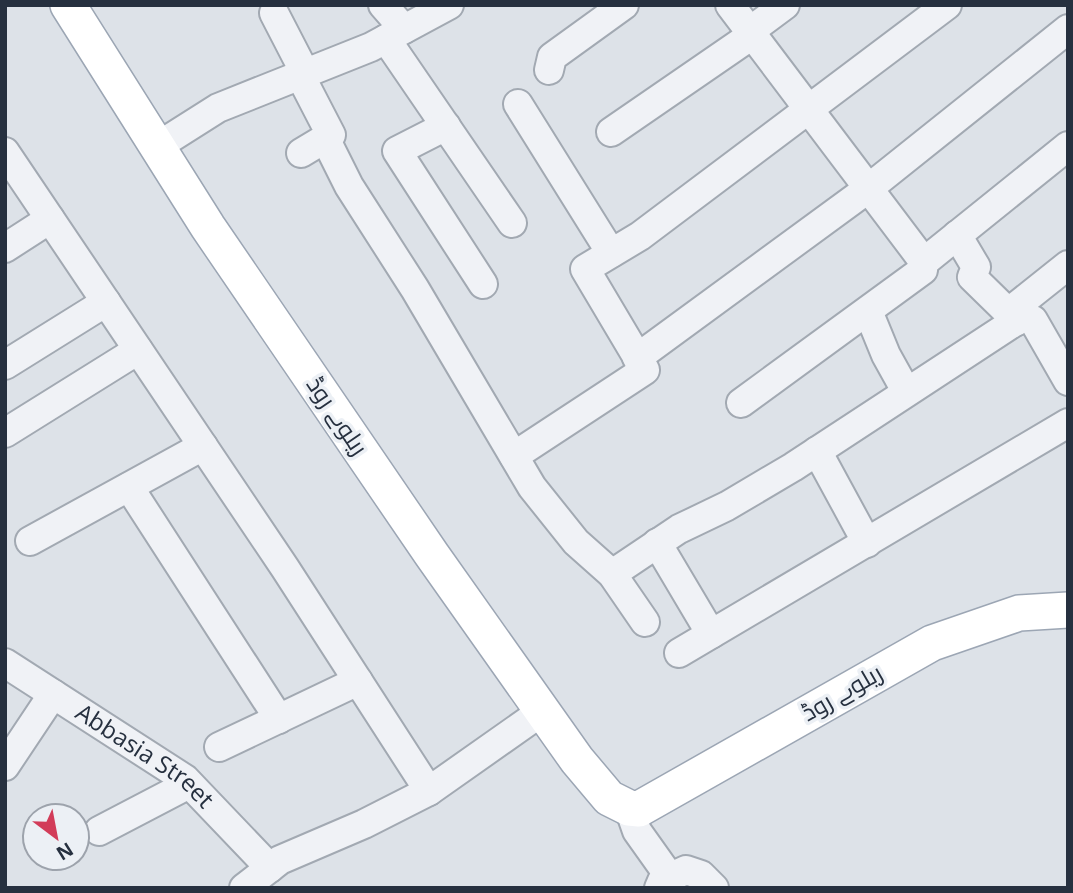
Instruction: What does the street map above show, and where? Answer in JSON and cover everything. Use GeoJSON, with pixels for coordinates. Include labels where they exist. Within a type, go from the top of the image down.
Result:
{"type":"FeatureCollection","features":[{"type":"Feature","properties":{"kind":"main road","name":"ریلوے روڈ"},"geometry":{"type":"LineString","coordinates":[[79,9],[208,227],[432,555],[577,760],[609,798],[629,808],[648,805],[932,643],[1019,613],[1068,610]]}},
{"type":"Feature","properties":{"kind":"street"},"geometry":{"type":"LineString","coordinates":[[383,5],[395,34],[446,126],[512,223]]}},
{"type":"Feature","properties":{"kind":"street"},"geometry":{"type":"LineString","coordinates":[[158,146],[218,108],[304,76],[395,34],[449,5]]}},
{"type":"Feature","properties":{"kind":"street"},"geometry":{"type":"LineString","coordinates":[[549,70],[552,57],[624,5]]}},
{"type":"Feature","properties":{"kind":"street"},"geometry":{"type":"LineString","coordinates":[[730,5],[924,262]]}},
{"type":"Feature","properties":{"kind":"street"},"geometry":{"type":"LineString","coordinates":[[611,132],[751,33],[785,5]]}},
{"type":"Feature","properties":{"kind":"street"},"geometry":{"type":"LineString","coordinates":[[514,456],[645,370],[585,269],[639,236],[947,5]]}},
{"type":"Feature","properties":{"kind":"street"},"geometry":{"type":"LineString","coordinates":[[274,13],[331,135],[301,153]]}},
{"type":"Feature","properties":{"kind":"street"},"geometry":{"type":"LineString","coordinates":[[637,358],[869,188],[1068,29]]}},
{"type":"Feature","properties":{"kind":"street"},"geometry":{"type":"LineString","coordinates":[[518,104],[611,253]]}},
{"type":"Feature","properties":{"kind":"street"},"geometry":{"type":"LineString","coordinates":[[446,126],[397,152],[483,284]]}},
{"type":"Feature","properties":{"kind":"street"},"geometry":{"type":"LineString","coordinates":[[325,138],[349,186],[532,487],[576,542],[612,574],[645,622]]}},
{"type":"Feature","properties":{"kind":"street"},"geometry":{"type":"LineString","coordinates":[[741,403],[923,270],[924,262],[1068,146]]}},
{"type":"Feature","properties":{"kind":"street"},"geometry":{"type":"LineString","coordinates":[[5,152],[203,446],[429,791]]}},
{"type":"Feature","properties":{"kind":"street"},"geometry":{"type":"LineString","coordinates":[[5,248],[50,219]]}},
{"type":"Feature","properties":{"kind":"street"},"geometry":{"type":"LineString","coordinates":[[957,235],[976,267],[972,277],[1019,319]]}},
{"type":"Feature","properties":{"kind":"street"},"geometry":{"type":"LineString","coordinates":[[1019,319],[1014,308],[1068,265]]}},
{"type":"Feature","properties":{"kind":"street"},"geometry":{"type":"LineString","coordinates":[[5,365],[106,302]]}},
{"type":"Feature","properties":{"kind":"street"},"geometry":{"type":"LineString","coordinates":[[868,310],[886,355],[906,391]]}},
{"type":"Feature","properties":{"kind":"street"},"geometry":{"type":"LineString","coordinates":[[612,574],[679,528],[727,506],[817,451],[1019,319],[1032,320],[1068,381]]}},
{"type":"Feature","properties":{"kind":"street"},"geometry":{"type":"LineString","coordinates":[[5,433],[138,350]]}},
{"type":"Feature","properties":{"kind":"street"},"geometry":{"type":"LineString","coordinates":[[679,653],[1068,423]]}},
{"type":"Feature","properties":{"kind":"street"},"geometry":{"type":"LineString","coordinates":[[30,541],[203,446]]}},
{"type":"Feature","properties":{"kind":"street"},"geometry":{"type":"LineString","coordinates":[[817,451],[867,543]]}},
{"type":"Feature","properties":{"kind":"street"},"geometry":{"type":"LineString","coordinates":[[129,487],[279,719]]}},
{"type":"Feature","properties":{"kind":"street"},"geometry":{"type":"LineString","coordinates":[[657,543],[711,634]]}},
{"type":"Feature","properties":{"kind":"street","name":"Abbasia Street"},"geometry":{"type":"LineString","coordinates":[[5,663],[189,783],[270,868]]}},
{"type":"Feature","properties":{"kind":"street"},"geometry":{"type":"LineString","coordinates":[[219,747],[358,681]]}},
{"type":"Feature","properties":{"kind":"street"},"geometry":{"type":"LineString","coordinates":[[5,766],[53,694]]}},
{"type":"Feature","properties":{"kind":"street"},"geometry":{"type":"LineString","coordinates":[[244,888],[280,860],[429,791],[544,710]]}},
{"type":"Feature","properties":{"kind":"street"},"geometry":{"type":"LineString","coordinates":[[99,831],[189,783]]}},
{"type":"Feature","properties":{"kind":"street"},"geometry":{"type":"LineString","coordinates":[[629,808],[637,831],[664,882],[681,870],[691,870],[714,888]]}}]}
